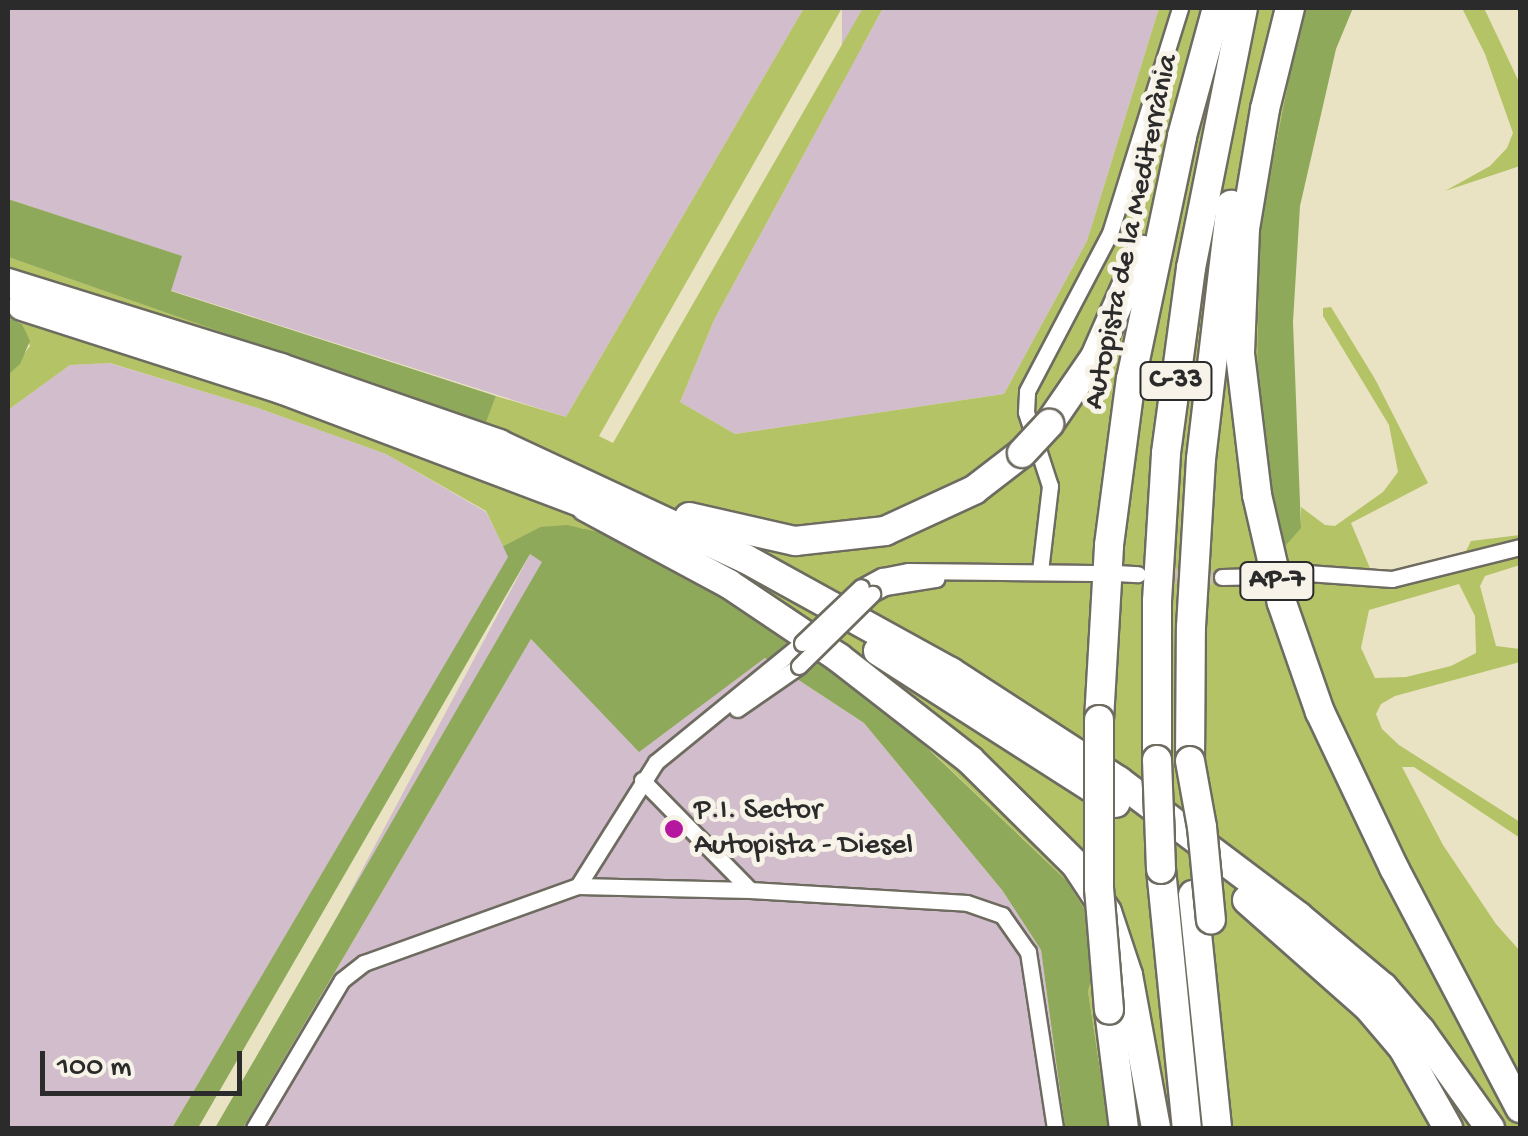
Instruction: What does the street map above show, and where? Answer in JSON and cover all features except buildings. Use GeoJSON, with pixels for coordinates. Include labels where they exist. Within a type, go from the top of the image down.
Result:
{"type":"FeatureCollection","features":[{"type":"Feature","properties":{"kind":"highway","name":"Autopista de la Mediterrània"},"geometry":{"type":"LineString","coordinates":[[1124,1128],[1108,1010],[1099,888],[1099,720],[1109,545],[1131,379],[1182,136],[1216,8]]}},
{"type":"Feature","properties":{"kind":"highway","name":"C-33"},"geometry":{"type":"LineString","coordinates":[[1186,1128],[1161,869],[1157,601],[1166,452],[1191,268],[1243,8]]}},
{"type":"Feature","properties":{"kind":"highway","name":"C-33"},"geometry":{"type":"LineString","coordinates":[[1217,1128],[1193,895],[1190,627],[1208,372],[1230,206],[1270,8]]}},
{"type":"Feature","properties":{"kind":"highway","name":"AP-7"},"geometry":{"type":"LineString","coordinates":[[1290,8],[1254,165],[1241,292],[1243,396],[1268,546],[1295,646],[1320,712],[1387,854],[1520,1108]]}},
{"type":"Feature","properties":{"kind":"highway"},"geometry":{"type":"LineString","coordinates":[[11,298],[281,368],[500,444],[696,520],[796,541],[851,537],[900,525],[974,490],[1022,453],[1050,424],[1095,357],[1119,310],[1182,136]]}},
{"type":"Feature","properties":{"kind":"highway"},"geometry":{"type":"LineString","coordinates":[[11,298],[299,395],[618,516],[802,607],[1010,732],[1114,802],[1244,898],[1342,981],[1403,1048],[1448,1128]]}},
{"type":"Feature","properties":{"kind":"highway"},"geometry":{"type":"LineString","coordinates":[[500,444],[746,559],[951,672],[1119,781],[1383,988],[1421,1031],[1490,1128]]}},
{"type":"Feature","properties":{"kind":"highway"},"geometry":{"type":"LineString","coordinates":[[558,493],[729,584],[790,623],[929,725],[1044,831],[1092,886],[1108,912],[1128,974],[1156,1128]]}},
{"type":"Feature","properties":{"kind":"highway"},"geometry":{"type":"LineString","coordinates":[[1190,760],[1202,827],[1235,1128]]}},
{"type":"Feature","properties":{"kind":"highway"},"geometry":{"type":"LineString","coordinates":[[1339,951],[1415,1040],[1465,1128]]}},
{"type":"Feature","properties":{"kind":"street"},"geometry":{"type":"LineString","coordinates":[[1040,571],[1049,475],[1028,420],[1028,391],[1110,233],[1180,8]]}},
{"type":"Feature","properties":{"kind":"street"},"geometry":{"type":"LineString","coordinates":[[1293,572],[1392,579],[1520,547]]}},
{"type":"Feature","properties":{"kind":"street"},"geometry":{"type":"LineString","coordinates":[[707,724],[867,590],[968,572],[1094,573]]}},
{"type":"Feature","properties":{"kind":"street"},"geometry":{"type":"LineString","coordinates":[[1116,573],[1138,574]]}},
{"type":"Feature","properties":{"kind":"street"},"geometry":{"type":"LineString","coordinates":[[1222,577],[1265,576]]}},
{"type":"Feature","properties":{"kind":"street"},"geometry":{"type":"LineString","coordinates":[[578,886],[642,780],[666,752],[799,666],[867,590]]}},
{"type":"Feature","properties":{"kind":"street"},"geometry":{"type":"LineString","coordinates":[[642,780],[750,890]]}},
{"type":"Feature","properties":{"kind":"street"},"geometry":{"type":"LineString","coordinates":[[254,1128],[342,980],[364,963],[578,886],[750,890],[967,904],[1002,915],[1028,952],[1055,1128]]}},
{"type":"Feature","properties":{"kind":"shaded area"},"geometry":{"type":"Polygon","coordinates":[[[8,8],[804,8],[566,417],[170,290],[181,256],[8,199],[8,8]]]}},
{"type":"Feature","properties":{"kind":"shaded area"},"geometry":{"type":"Polygon","coordinates":[[[842,8],[863,8],[863,501],[842,501],[842,8]]]}},
{"type":"Feature","properties":{"kind":"shaded area"},"geometry":{"type":"Polygon","coordinates":[[[883,8],[1159,8],[1087,241],[1004,394],[735,434],[680,402],[714,320],[883,8]]]}},
{"type":"Feature","properties":{"kind":"shaded area"},"geometry":{"type":"Polygon","coordinates":[[[109,363],[258,408],[386,454],[486,512],[509,557],[172,1128],[8,1128],[8,410],[70,365],[109,363]]]}},
{"type":"Feature","properties":{"kind":"shaded area"},"geometry":{"type":"Polygon","coordinates":[[[530,554],[543,561],[242,1128],[225,1128],[530,554]]]}},
{"type":"Feature","properties":{"kind":"shaded area"},"geometry":{"type":"Polygon","coordinates":[[[531,639],[639,751],[765,658],[864,723],[1002,890],[1041,950],[1065,1128],[243,1128],[531,639]]]}},
{"type":"Feature","properties":{"kind":"green space"},"geometry":{"type":"Polygon","coordinates":[[[804,8],[842,8],[599,436],[613,443],[863,8],[883,8],[714,320],[680,402],[735,434],[1004,394],[1087,241],[1159,8],[1303,8],[1260,224],[1301,528],[1301,507],[1325,525],[1335,526],[1383,492],[1398,472],[1389,425],[1323,316],[1323,308],[1331,307],[1375,379],[1428,483],[1351,523],[1372,573],[1385,574],[1466,551],[1471,541],[1520,535],[1520,565],[1485,576],[1480,586],[1496,646],[1520,649],[1520,662],[1395,696],[1381,704],[1376,714],[1382,729],[1399,745],[1520,822],[1520,838],[1414,767],[1402,767],[1443,845],[1496,924],[1520,951],[1520,1128],[1109,1128],[1088,991],[1097,929],[1066,880],[899,720],[582,528],[540,527],[503,546],[486,511],[386,454],[258,408],[110,363],[70,365],[8,410],[8,375],[30,346],[22,324],[8,318],[8,257],[485,424],[496,396],[566,417],[804,8]],[[1459,584],[1369,610],[1361,648],[1375,678],[1406,677],[1451,666],[1476,653],[1475,616],[1459,584]]]}},
{"type":"Feature","properties":{"kind":"green space"},"geometry":{"type":"Polygon","coordinates":[[[1303,8],[1353,8],[1336,49],[1300,206],[1293,322],[1301,528],[1286,545],[1279,542],[1256,434],[1260,224],[1303,8]]]}},
{"type":"Feature","properties":{"kind":"green space"},"geometry":{"type":"Polygon","coordinates":[[[1462,8],[1484,8],[1520,84],[1520,166],[1445,191],[1490,166],[1507,148],[1513,133],[1485,54],[1462,8]]]}},
{"type":"Feature","properties":{"kind":"green space"},"geometry":{"type":"Polygon","coordinates":[[[8,199],[182,256],[171,291],[496,396],[485,425],[8,257],[8,199]]]}},
{"type":"Feature","properties":{"kind":"green space"},"geometry":{"type":"Polygon","coordinates":[[[8,318],[22,324],[30,341],[20,364],[8,375],[8,318]]]}},
{"type":"Feature","properties":{"kind":"green space"},"geometry":{"type":"Polygon","coordinates":[[[567,525],[616,536],[781,630],[898,720],[1066,880],[1097,929],[1099,950],[1088,991],[1109,1128],[1065,1128],[1041,950],[1002,890],[864,723],[765,658],[639,752],[531,639],[243,1128],[215,1128],[542,562],[530,554],[198,1128],[172,1128],[508,557],[503,546],[540,527],[567,525]]]}},
{"type":"Feature","properties":{"kind":"tunnel"},"geometry":{"type":"LineString","coordinates":[[1152,575],[1222,577]]}},
{"type":"Feature","properties":{"kind":"place","name":"P.I. Sector Autopista - Diesel"},"geometry":{"type":"Point","coordinates":[674,829]}}]}
